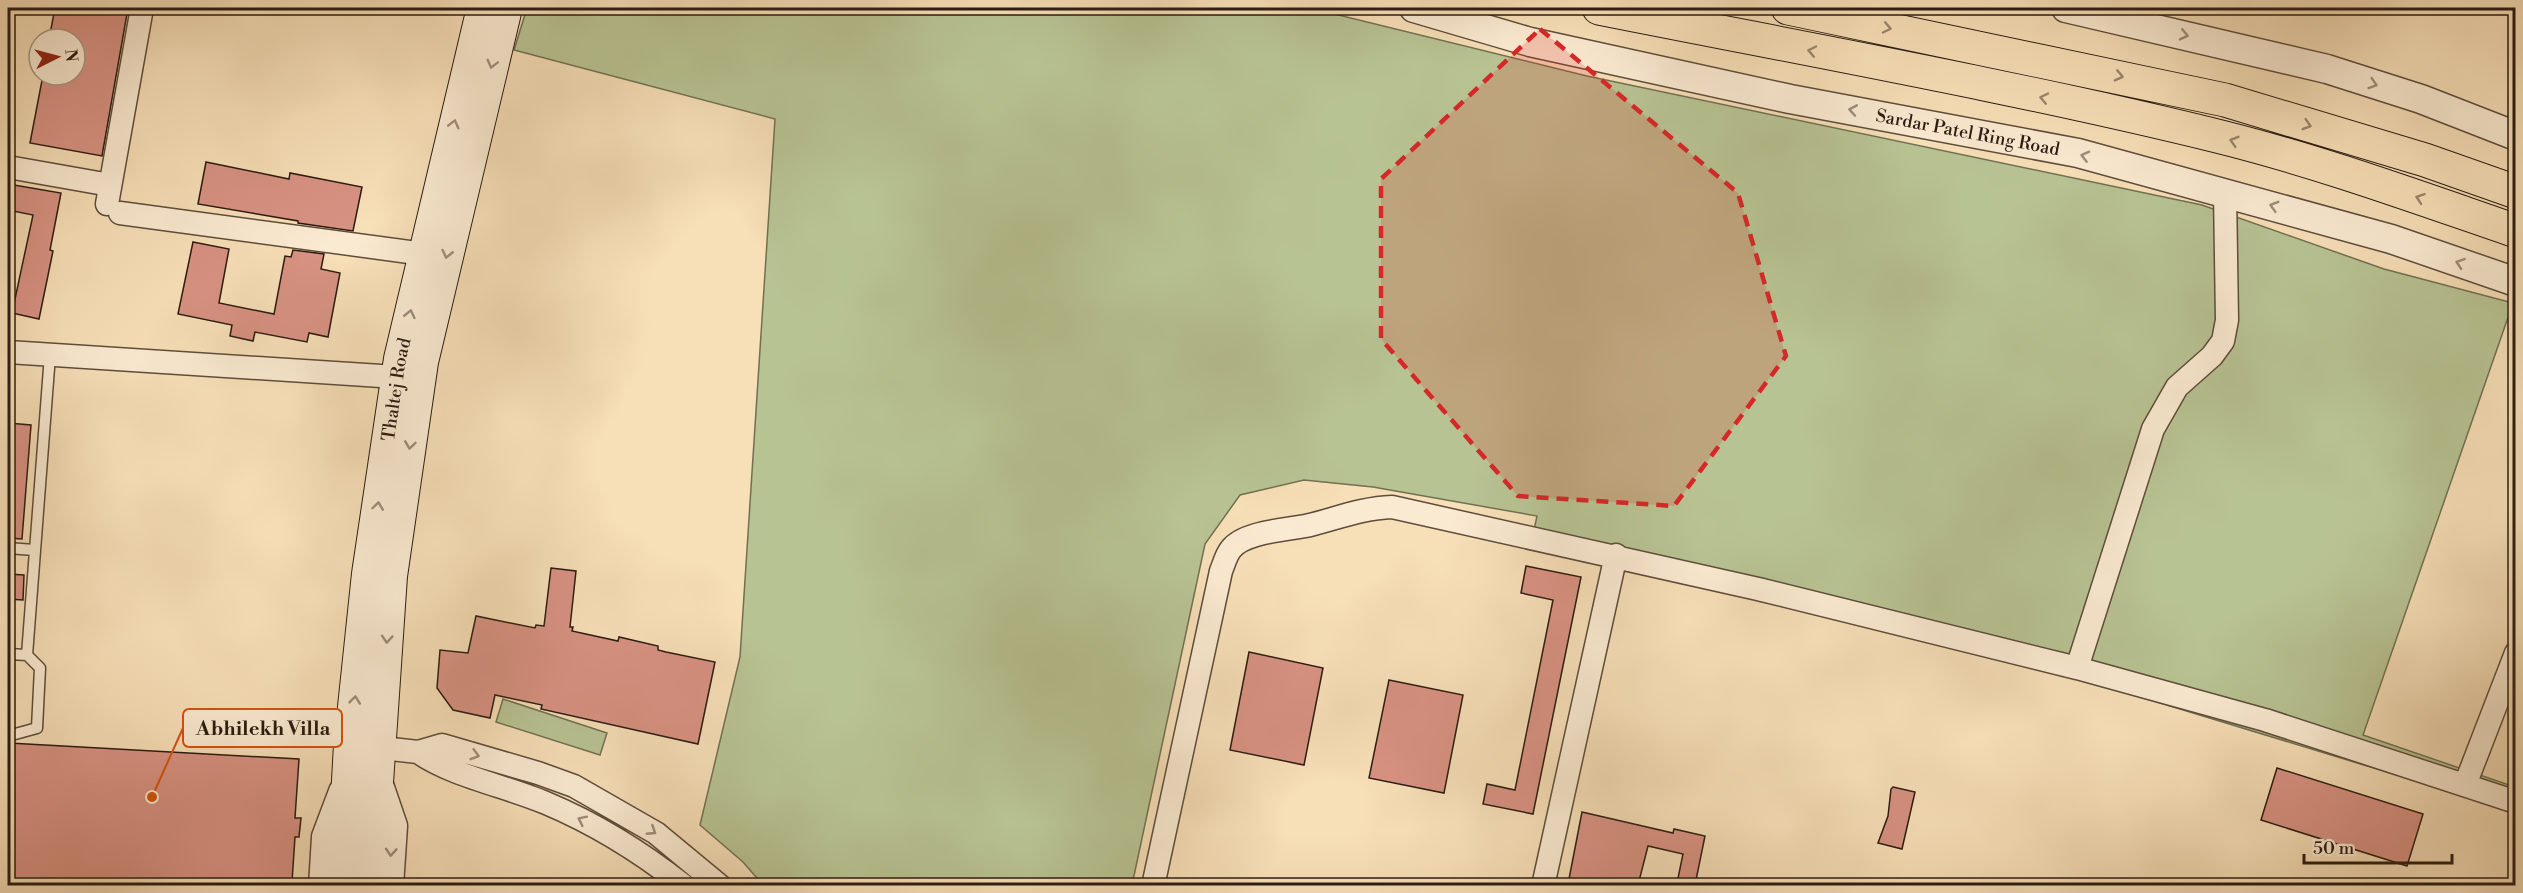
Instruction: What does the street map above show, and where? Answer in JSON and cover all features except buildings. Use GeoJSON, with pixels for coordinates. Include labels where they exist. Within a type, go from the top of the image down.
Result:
{"type":"FeatureCollection","features":[{"type":"Feature","properties":{"kind":"highway"},"geometry":{"type":"LineString","coordinates":[[1599,8],[2089,107],[2219,137],[2412,195],[2516,231]]}},
{"type":"Feature","properties":{"kind":"highway"},"geometry":{"type":"LineString","coordinates":[[1788,8],[2225,100],[2425,160],[2516,192]]}},
{"type":"Feature","properties":{"kind":"main road","name":"Thaltej Road"},"geometry":{"type":"LineString","coordinates":[[409,378],[424,254],[483,8]]}},
{"type":"Feature","properties":{"kind":"main road"},"geometry":{"type":"LineString","coordinates":[[342,885],[358,853],[365,746],[391,576],[409,378],[463,180],[506,8]]}},
{"type":"Feature","properties":{"kind":"main road"},"geometry":{"type":"LineString","coordinates":[[358,853],[370,885]]}},
{"type":"Feature","properties":{"kind":"street"},"geometry":{"type":"LineString","coordinates":[[112,201],[142,8]]}},
{"type":"Feature","properties":{"kind":"street","name":"Sardar Patel Ring Road"},"geometry":{"type":"LineString","coordinates":[[1414,8],[1530,42],[1790,99],[2078,153],[2391,239],[2516,282]]}},
{"type":"Feature","properties":{"kind":"street"},"geometry":{"type":"LineString","coordinates":[[2066,8],[2327,69],[2421,99],[2516,136]]}},
{"type":"Feature","properties":{"kind":"street"},"geometry":{"type":"LineString","coordinates":[[8,167],[112,201],[424,254]]}},
{"type":"Feature","properties":{"kind":"street"},"geometry":{"type":"LineString","coordinates":[[2077,668],[2153,429],[2177,387],[2212,356],[2223,341],[2226,320],[2225,192]]}},
{"type":"Feature","properties":{"kind":"street"},"geometry":{"type":"LineString","coordinates":[[8,352],[409,378]]}},
{"type":"Feature","properties":{"kind":"street"},"geometry":{"type":"LineString","coordinates":[[1153,885],[1221,571],[1231,548],[1246,539],[1271,531],[1307,526],[1372,508],[1392,507],[1616,555],[2077,668],[2265,720],[2516,802]]}},
{"type":"Feature","properties":{"kind":"street"},"geometry":{"type":"LineString","coordinates":[[1543,885],[1616,555]]}},
{"type":"Feature","properties":{"kind":"street"},"geometry":{"type":"LineString","coordinates":[[2465,785],[2516,653]]}},
{"type":"Feature","properties":{"kind":"street"},"geometry":{"type":"LineString","coordinates":[[365,746],[418,752],[442,745],[574,786],[656,833],[720,885]]}},
{"type":"Feature","properties":{"kind":"street"},"geometry":{"type":"LineString","coordinates":[[418,752],[438,765],[547,803],[602,830],[648,857],[684,885]]}},
{"type":"Feature","properties":{"kind":"street"},"geometry":{"type":"LineString","coordinates":[[323,885],[326,837],[362,779],[393,826],[389,885]]}},
{"type":"Feature","properties":{"kind":"lane"},"geometry":{"type":"LineString","coordinates":[[27,655],[50,355]]}},
{"type":"Feature","properties":{"kind":"lane"},"geometry":{"type":"LineString","coordinates":[[8,548],[34,550]]}},
{"type":"Feature","properties":{"kind":"lane"},"geometry":{"type":"LineString","coordinates":[[8,654],[27,655],[40,668],[38,728],[8,736]]}},
{"type":"Feature","properties":{"kind":"highlighted area"},"geometry":{"type":"Polygon","coordinates":[[[1540,29],[1738,193],[1786,356],[1674,506],[1518,496],[1381,339],[1381,179],[1540,29]]]}},
{"type":"Feature","properties":{"kind":"green space"},"geometry":{"type":"Polygon","coordinates":[[[527,8],[1310,8],[1587,76],[2202,205],[2384,269],[2513,303],[2363,735],[2515,787],[2515,811],[2075,677],[1531,544],[1537,516],[1373,487],[1304,480],[1240,495],[1205,544],[1132,885],[763,885],[743,862],[700,825],[740,657],[775,119],[514,50],[527,8]]]}},
{"type":"Feature","properties":{"kind":"green space"},"geometry":{"type":"Polygon","coordinates":[[[503,699],[607,733],[600,755],[496,722],[503,699]]]}},
{"type":"Feature","properties":{"kind":"place","name":"Abhilekh Villa"},"geometry":{"type":"Point","coordinates":[152,797]}}]}
